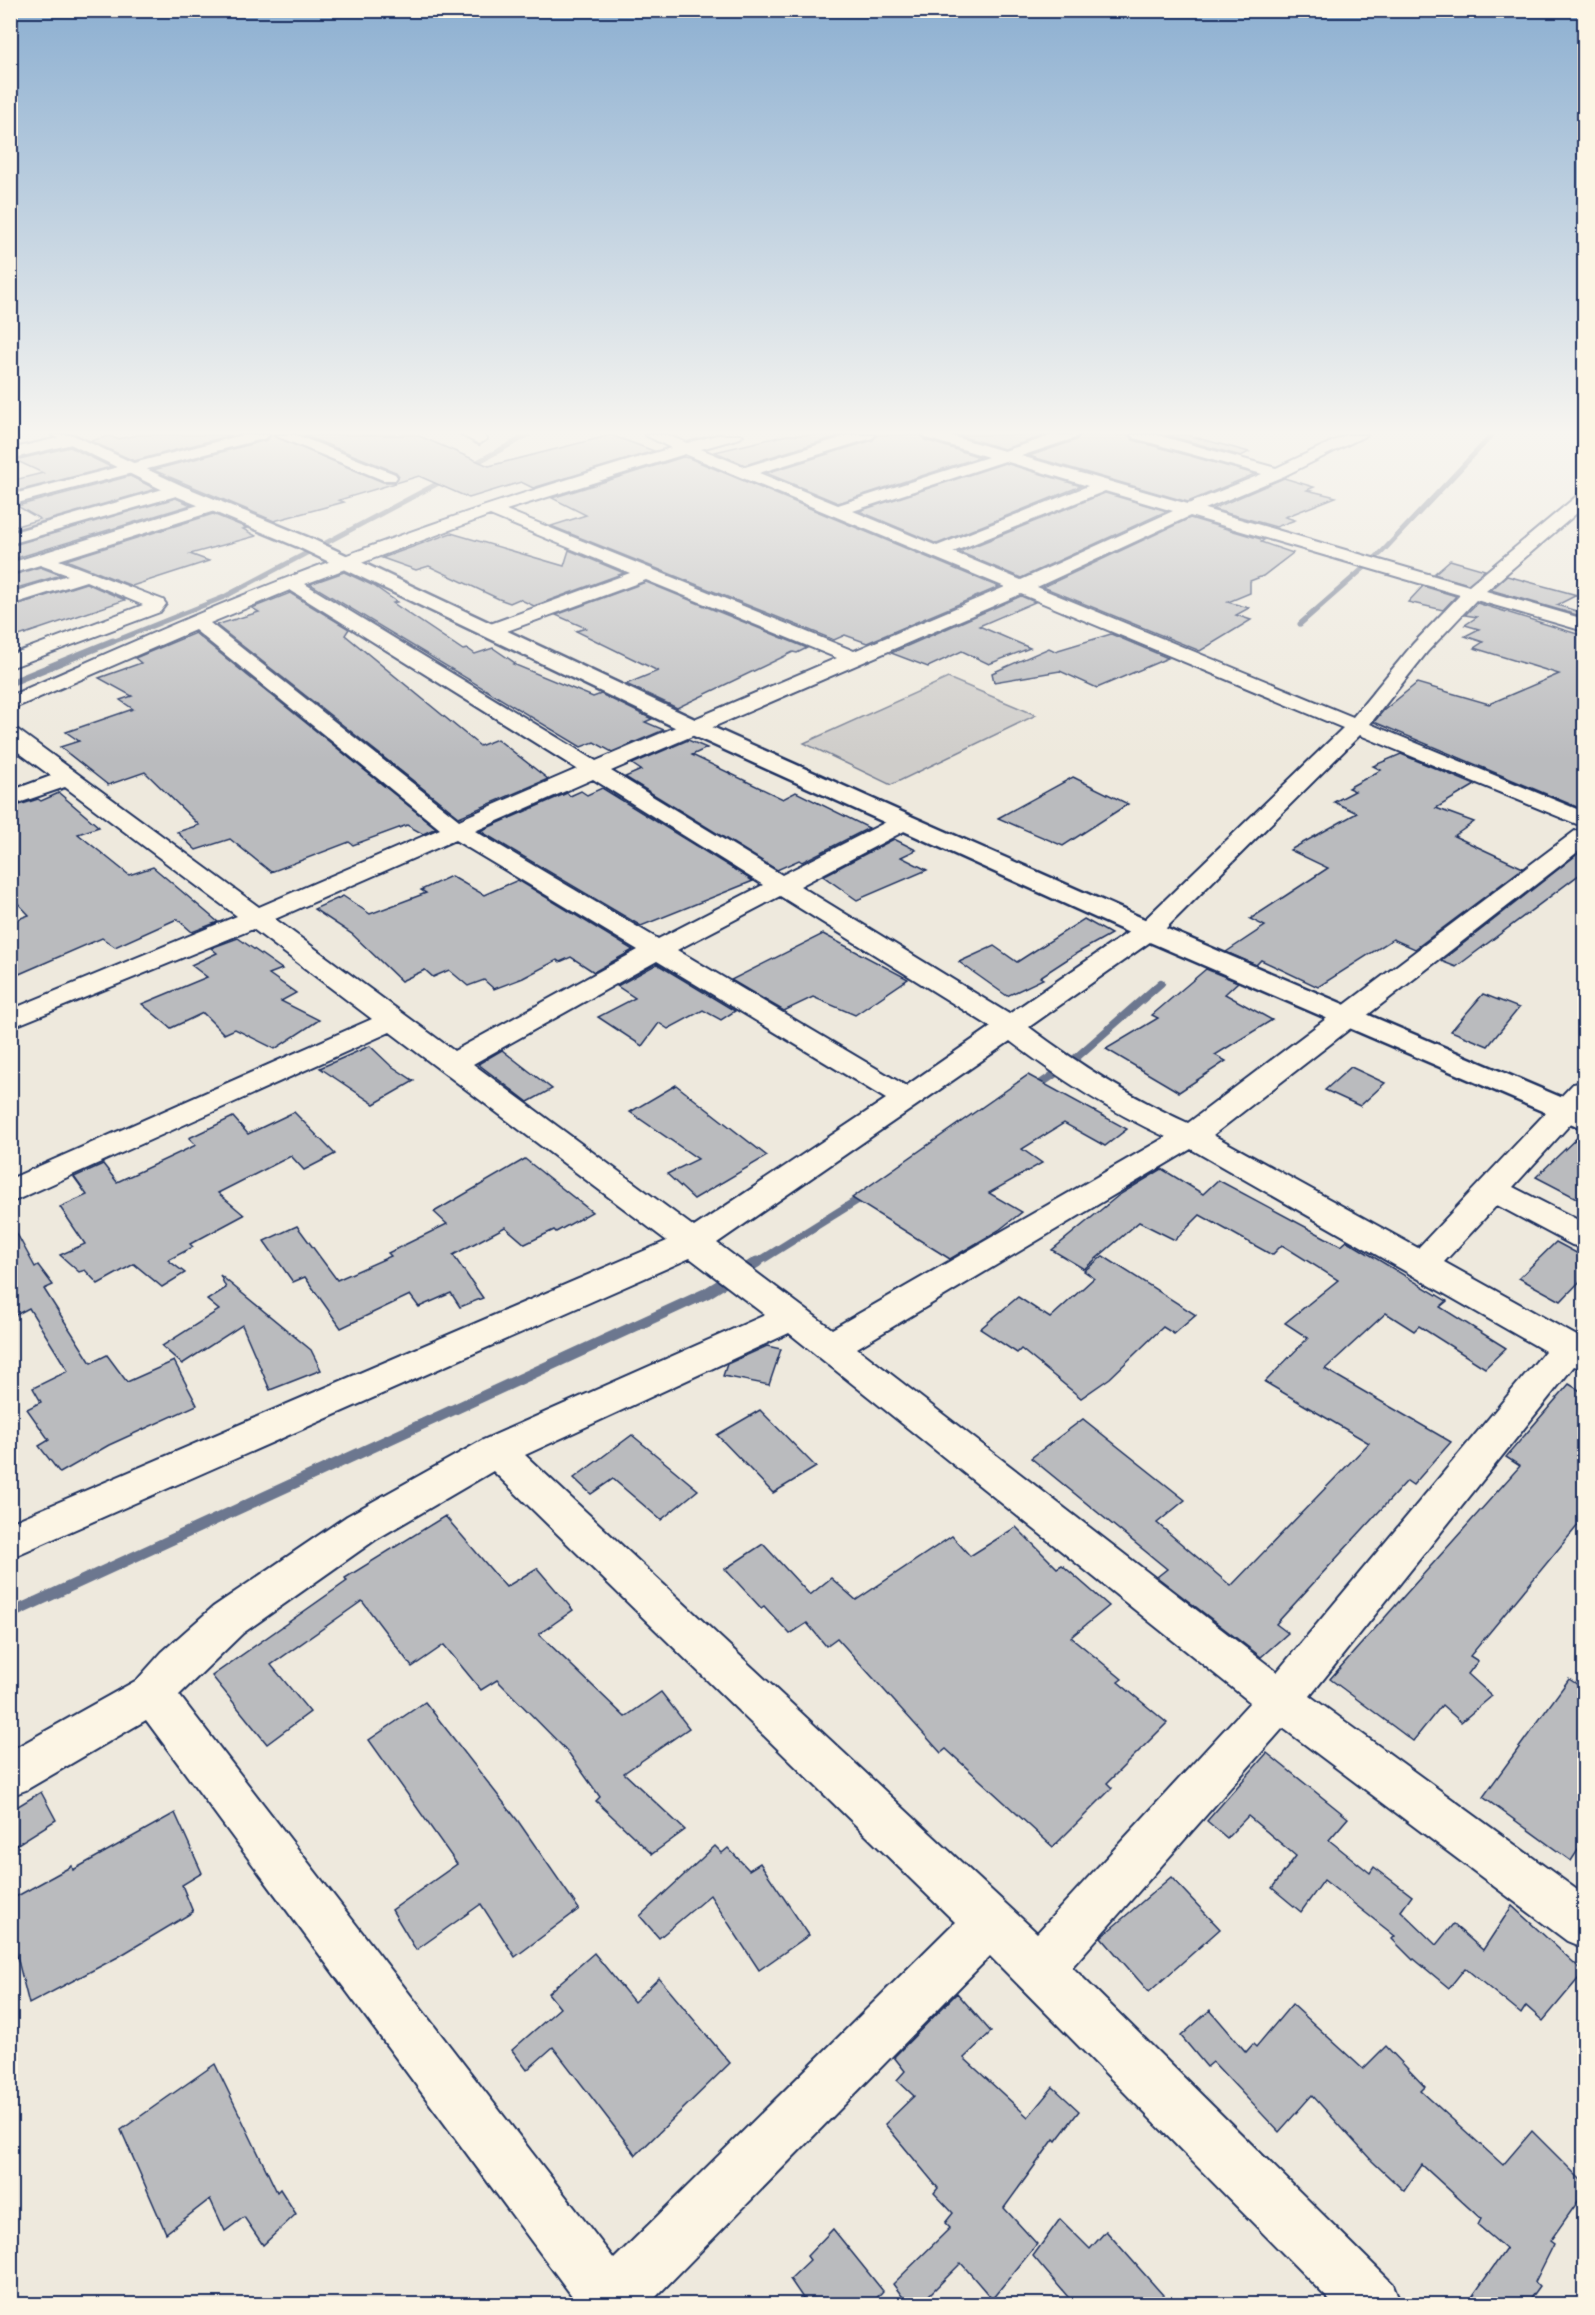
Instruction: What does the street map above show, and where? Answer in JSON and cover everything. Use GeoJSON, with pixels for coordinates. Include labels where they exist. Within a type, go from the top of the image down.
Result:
{"type":"FeatureCollection","features":[{"type":"Feature","properties":{"kind":"main road"},"geometry":{"type":"LineString","coordinates":[[302,543],[693,727],[1148,931],[1347,1016],[1578,1107]]}},
{"type":"Feature","properties":{"kind":"street"},"geometry":{"type":"LineString","coordinates":[[10,570],[95,543]]}},
{"type":"Feature","properties":{"kind":"street"},"geometry":{"type":"LineString","coordinates":[[10,704],[291,583],[325,553],[362,543]]}},
{"type":"Feature","properties":{"kind":"street"},"geometry":{"type":"LineString","coordinates":[[571,543],[856,659]]}},
{"type":"Feature","properties":{"kind":"street"},"geometry":{"type":"LineString","coordinates":[[916,543],[1356,728],[1584,820]]}},
{"type":"Feature","properties":{"kind":"street"},"geometry":{"type":"LineString","coordinates":[[938,552],[960,543]]}},
{"type":"Feature","properties":{"kind":"street"},"geometry":{"type":"LineString","coordinates":[[10,1020],[258,917],[693,727],[1022,587],[1116,543]]}},
{"type":"Feature","properties":{"kind":"street"},"geometry":{"type":"LineString","coordinates":[[1298,543],[1584,625]]}},
{"type":"Feature","properties":{"kind":"street"},"geometry":{"type":"LineString","coordinates":[[10,1541],[692,1244],[907,1099],[1148,931],[1356,728],[1420,648],[1473,592],[1535,543]]}},
{"type":"Feature","properties":{"kind":"street"},"geometry":{"type":"LineString","coordinates":[[10,662],[102,629],[153,608],[156,604],[87,575],[42,560]]}},
{"type":"Feature","properties":{"kind":"street"},"geometry":{"type":"LineString","coordinates":[[489,631],[645,574]]}},
{"type":"Feature","properties":{"kind":"street"},"geometry":{"type":"LineString","coordinates":[[10,599],[87,575]]}},
{"type":"Feature","properties":{"kind":"street"},"geometry":{"type":"LineString","coordinates":[[291,583],[1010,1027],[1080,1079],[1126,1107],[1191,1136],[1577,1351],[1280,1700],[1038,1968]]}},
{"type":"Feature","properties":{"kind":"street"},"geometry":{"type":"LineString","coordinates":[[197,622],[456,830],[907,1099]]}},
{"type":"Feature","properties":{"kind":"street"},"geometry":{"type":"LineString","coordinates":[[10,735],[258,917],[391,1021],[782,1310],[1280,1700],[1584,1924]]}},
{"type":"Feature","properties":{"kind":"street"},"geometry":{"type":"LineString","coordinates":[[10,799],[68,778]]}},
{"type":"Feature","properties":{"kind":"street"},"geometry":{"type":"LineString","coordinates":[[452,1064],[778,885],[904,822]]}},
{"type":"Feature","properties":{"kind":"street"},"geometry":{"type":"LineString","coordinates":[[829,1348],[1191,1136],[1584,836]]}},
{"type":"Feature","properties":{"kind":"street"},"geometry":{"type":"LineString","coordinates":[[10,1192],[391,1021]]}},
{"type":"Feature","properties":{"kind":"street"},"geometry":{"type":"LineString","coordinates":[[1423,1264],[1578,1107]]}},
{"type":"Feature","properties":{"kind":"street"},"geometry":{"type":"LineString","coordinates":[[1494,1190],[1584,1237]]}},
{"type":"Feature","properties":{"kind":"street"},"geometry":{"type":"LineString","coordinates":[[10,1775],[152,1694],[177,1666],[228,1620],[361,1528],[496,1451],[782,1310]]}},
{"type":"Feature","properties":{"kind":"street"},"geometry":{"type":"LineString","coordinates":[[496,1451],[1038,1968],[1373,2304]]}},
{"type":"Feature","properties":{"kind":"street"},"geometry":{"type":"LineString","coordinates":[[152,1694],[612,2304],[989,1922]]}},
{"type":"Feature","properties":{"kind":"shaded area"},"geometry":{"type":"Polygon","coordinates":[[[948,678],[1036,715],[891,785],[804,743],[948,678]]]}},
{"type":"Feature","properties":{"kind":"building"},"geometry":{"type":"Polygon","coordinates":[[[20,543],[66,543],[10,560],[10,546],[20,543]]]}},
{"type":"Feature","properties":{"kind":"building"},"geometry":{"type":"Polygon","coordinates":[[[120,543],[230,543],[190,554],[209,561],[132,586],[66,560],[120,543]]]}},
{"type":"Feature","properties":{"kind":"building"},"geometry":{"type":"Polygon","coordinates":[[[423,543],[485,543],[564,566],[569,550],[624,573],[534,606],[519,599],[510,603],[499,599],[429,566],[416,570],[382,558],[423,543]]]}},
{"type":"Feature","properties":{"kind":"building"},"geometry":{"type":"Polygon","coordinates":[[[593,543],[893,543],[999,587],[867,643],[845,635],[834,640],[593,543]]]}},
{"type":"Feature","properties":{"kind":"building"},"geometry":{"type":"Polygon","coordinates":[[[981,543],[1097,543],[1021,578],[959,552],[981,543]]]}},
{"type":"Feature","properties":{"kind":"building"},"geometry":{"type":"Polygon","coordinates":[[[1137,543],[1264,543],[1293,553],[1263,576],[1250,581],[1250,593],[1228,602],[1249,608],[1236,615],[1251,620],[1200,651],[1043,587],[1137,543]]]}},
{"type":"Feature","properties":{"kind":"building"},"geometry":{"type":"Polygon","coordinates":[[[1450,560],[1485,570],[1468,584],[1434,574],[1450,560]]]}},
{"type":"Feature","properties":{"kind":"building"},"geometry":{"type":"Polygon","coordinates":[[[40,567],[61,575],[10,590],[10,576],[40,567]]]}},
{"type":"Feature","properties":{"kind":"building"},"geometry":{"type":"Polygon","coordinates":[[[344,572],[374,586],[397,602],[393,603],[463,650],[468,649],[475,654],[493,648],[515,663],[513,664],[593,697],[601,694],[652,719],[645,722],[664,730],[612,752],[594,742],[581,747],[310,584],[344,572]]]}},
{"type":"Feature","properties":{"kind":"building"},"geometry":{"type":"Polygon","coordinates":[[[1507,576],[1577,595],[1557,605],[1580,612],[1577,615],[1491,590],[1507,576]]]}},
{"type":"Feature","properties":{"kind":"building"},"geometry":{"type":"Polygon","coordinates":[[[646,582],[807,648],[797,653],[793,652],[677,708],[626,684],[658,671],[576,631],[586,628],[556,615],[646,582]]]}},
{"type":"Feature","properties":{"kind":"building"},"geometry":{"type":"Polygon","coordinates":[[[86,583],[125,600],[10,639],[10,607],[86,583]]]}},
{"type":"Feature","properties":{"kind":"building"},"geometry":{"type":"Polygon","coordinates":[[[1423,586],[1456,596],[1443,610],[1408,602],[1423,586]]]}},
{"type":"Feature","properties":{"kind":"building"},"geometry":{"type":"Polygon","coordinates":[[[290,593],[349,629],[345,635],[480,746],[497,739],[548,779],[459,817],[216,625],[259,612],[252,608],[290,593]]]}},
{"type":"Feature","properties":{"kind":"building"},"geometry":{"type":"Polygon","coordinates":[[[1021,596],[1035,602],[979,626],[1030,648],[989,664],[962,651],[928,667],[891,653],[1021,596]]]}},
{"type":"Feature","properties":{"kind":"building"},"geometry":{"type":"Polygon","coordinates":[[[1477,603],[1584,636],[1584,810],[1374,722],[1383,711],[1417,683],[1489,704],[1559,674],[1474,648],[1483,642],[1465,636],[1479,629],[1465,625],[1477,617],[1465,615],[1477,603]]]}},
{"type":"Feature","properties":{"kind":"building"},"geometry":{"type":"Polygon","coordinates":[[[195,633],[436,828],[423,834],[407,825],[353,845],[349,842],[271,872],[230,839],[196,850],[177,832],[199,825],[145,772],[108,785],[60,747],[79,741],[66,732],[133,709],[120,700],[132,696],[99,678],[141,663],[135,658],[195,633]]]}},
{"type":"Feature","properties":{"kind":"building"},"geometry":{"type":"Polygon","coordinates":[[[1111,634],[1168,658],[1097,688],[1060,671],[994,682],[992,673],[1049,648],[1055,651],[1111,634]]]}},
{"type":"Feature","properties":{"kind":"building"},"geometry":{"type":"Polygon","coordinates":[[[688,740],[707,748],[692,755],[783,799],[796,792],[869,828],[802,862],[799,860],[777,870],[625,777],[641,770],[632,764],[688,740]]]}},
{"type":"Feature","properties":{"kind":"building"},"geometry":{"type":"Polygon","coordinates":[[[1401,754],[1475,785],[1436,808],[1474,822],[1454,836],[1523,868],[1415,949],[1393,939],[1318,987],[1261,960],[1256,965],[1226,952],[1265,926],[1250,919],[1328,868],[1290,850],[1357,813],[1334,802],[1355,791],[1348,788],[1381,770],[1373,766],[1401,754]]]}},
{"type":"Feature","properties":{"kind":"building"},"geometry":{"type":"Polygon","coordinates":[[[1073,777],[1128,804],[1063,846],[998,818],[1073,777]]]}},
{"type":"Feature","properties":{"kind":"building"},"geometry":{"type":"Polygon","coordinates":[[[602,788],[753,881],[641,926],[480,831],[567,793],[570,796],[581,791],[587,795],[602,788]]]}},
{"type":"Feature","properties":{"kind":"building"},"geometry":{"type":"Polygon","coordinates":[[[59,793],[99,827],[78,834],[129,875],[153,867],[218,922],[192,932],[177,919],[115,947],[102,938],[10,978],[10,922],[29,915],[10,895],[10,808],[38,799],[41,801],[59,793]]]}},
{"type":"Feature","properties":{"kind":"building"},"geometry":{"type":"Polygon","coordinates":[[[894,839],[916,850],[901,857],[927,870],[857,900],[823,876],[894,839]]]}},
{"type":"Feature","properties":{"kind":"building"},"geometry":{"type":"Polygon","coordinates":[[[1584,849],[1584,871],[1456,967],[1441,961],[1584,849]]]}},
{"type":"Feature","properties":{"kind":"building"},"geometry":{"type":"Polygon","coordinates":[[[451,876],[484,895],[518,880],[633,950],[594,972],[571,957],[560,962],[557,960],[523,978],[494,989],[484,980],[468,986],[449,970],[433,977],[425,970],[401,981],[352,934],[314,909],[343,896],[370,914],[426,893],[421,890],[451,876]]]}},
{"type":"Feature","properties":{"kind":"building"},"geometry":{"type":"Polygon","coordinates":[[[1084,919],[1111,934],[1040,977],[1043,979],[1007,996],[959,962],[994,946],[1017,962],[1084,919]]]}},
{"type":"Feature","properties":{"kind":"building"},"geometry":{"type":"Polygon","coordinates":[[[823,934],[908,979],[855,1015],[813,997],[784,1011],[731,980],[823,934]]]}},
{"type":"Feature","properties":{"kind":"building"},"geometry":{"type":"Polygon","coordinates":[[[238,938],[282,969],[269,974],[296,993],[281,1001],[319,1020],[275,1049],[235,1029],[224,1034],[203,1013],[171,1028],[142,1004],[207,977],[191,965],[217,953],[211,948],[238,938]]]}},
{"type":"Feature","properties":{"kind":"building"},"geometry":{"type":"Polygon","coordinates":[[[657,964],[735,1011],[721,1020],[703,1010],[668,1029],[659,1023],[642,1046],[598,1017],[635,998],[617,986],[657,964]]]}},
{"type":"Feature","properties":{"kind":"building"},"geometry":{"type":"Polygon","coordinates":[[[1206,969],[1238,982],[1225,994],[1272,1020],[1215,1055],[1226,1061],[1179,1092],[1106,1049],[1158,1018],[1152,1015],[1206,969]]]}},
{"type":"Feature","properties":{"kind":"building"},"geometry":{"type":"Polygon","coordinates":[[[1483,994],[1519,1008],[1488,1046],[1451,1031],[1483,994]]]}},
{"type":"Feature","properties":{"kind":"building"},"geometry":{"type":"Polygon","coordinates":[[[370,1046],[390,1065],[414,1081],[374,1104],[320,1068],[370,1046]]]}},
{"type":"Feature","properties":{"kind":"building"},"geometry":{"type":"Polygon","coordinates":[[[502,1050],[552,1089],[528,1102],[478,1064],[502,1050]]]}},
{"type":"Feature","properties":{"kind":"building"},"geometry":{"type":"Polygon","coordinates":[[[1351,1067],[1385,1083],[1360,1106],[1325,1090],[1351,1067]]]}},
{"type":"Feature","properties":{"kind":"building"},"geometry":{"type":"Polygon","coordinates":[[[1028,1075],[1127,1129],[1105,1146],[1064,1123],[1022,1149],[1042,1163],[989,1193],[1022,1212],[999,1230],[950,1259],[852,1198],[1028,1075]]]}},
{"type":"Feature","properties":{"kind":"building"},"geometry":{"type":"Polygon","coordinates":[[[676,1085],[767,1156],[694,1199],[667,1174],[698,1159],[630,1112],[676,1085]]]}},
{"type":"Feature","properties":{"kind":"building"},"geometry":{"type":"Polygon","coordinates":[[[294,1112],[335,1154],[304,1170],[291,1156],[218,1193],[244,1215],[190,1244],[193,1247],[168,1260],[185,1273],[162,1287],[134,1264],[98,1284],[85,1270],[79,1272],[60,1255],[85,1244],[60,1207],[87,1195],[74,1177],[103,1164],[117,1182],[196,1145],[189,1138],[233,1117],[248,1134],[294,1112]]]}},
{"type":"Feature","properties":{"kind":"building"},"geometry":{"type":"Polygon","coordinates":[[[1584,1131],[1584,1202],[1536,1177],[1584,1131]]]}},
{"type":"Feature","properties":{"kind":"building"},"geometry":{"type":"Polygon","coordinates":[[[525,1159],[592,1212],[556,1232],[554,1230],[525,1244],[505,1227],[453,1255],[483,1298],[460,1307],[451,1293],[419,1307],[410,1295],[341,1328],[305,1277],[293,1282],[264,1241],[297,1226],[337,1280],[391,1256],[388,1253],[447,1224],[434,1212],[525,1159]]]}},
{"type":"Feature","properties":{"kind":"building"},"geometry":{"type":"Polygon","coordinates":[[[1162,1169],[1203,1194],[1218,1180],[1341,1246],[1347,1241],[1447,1301],[1440,1307],[1506,1348],[1485,1368],[1419,1326],[1414,1331],[1386,1313],[1325,1369],[1451,1442],[1413,1485],[1407,1481],[1276,1624],[1288,1633],[1261,1657],[1157,1577],[1167,1569],[1031,1458],[1083,1419],[1185,1500],[1157,1523],[1231,1586],[1369,1443],[1265,1382],[1308,1338],[1285,1323],[1338,1280],[1282,1245],[1272,1255],[1200,1215],[1175,1240],[1139,1222],[1084,1269],[1052,1250],[1119,1195],[1162,1169]]]}},
{"type":"Feature","properties":{"kind":"building"},"geometry":{"type":"Polygon","coordinates":[[[10,1221],[35,1267],[38,1265],[53,1285],[44,1289],[91,1363],[107,1355],[127,1382],[174,1361],[197,1405],[109,1445],[60,1473],[39,1446],[49,1440],[27,1409],[41,1402],[33,1388],[68,1371],[29,1308],[10,1318],[10,1221]]]}},
{"type":"Feature","properties":{"kind":"building"},"geometry":{"type":"Polygon","coordinates":[[[1556,1242],[1584,1257],[1584,1277],[1561,1301],[1519,1278],[1556,1242]]]}},
{"type":"Feature","properties":{"kind":"building"},"geometry":{"type":"Polygon","coordinates":[[[1103,1256],[1196,1315],[1174,1334],[1163,1327],[1110,1378],[1081,1398],[1021,1349],[1017,1353],[980,1329],[1018,1297],[1050,1318],[1094,1278],[1084,1271],[1103,1256]]]}},
{"type":"Feature","properties":{"kind":"building"},"geometry":{"type":"Polygon","coordinates":[[[220,1275],[311,1350],[321,1370],[270,1390],[242,1325],[182,1364],[162,1346],[219,1310],[207,1300],[226,1288],[220,1275]]]}},
{"type":"Feature","properties":{"kind":"building"},"geometry":{"type":"Polygon","coordinates":[[[767,1346],[781,1349],[769,1385],[723,1376],[727,1364],[767,1346]]]}},
{"type":"Feature","properties":{"kind":"building"},"geometry":{"type":"Polygon","coordinates":[[[1569,1384],[1584,1393],[1584,1518],[1470,1656],[1478,1661],[1468,1674],[1492,1696],[1461,1722],[1442,1705],[1413,1741],[1330,1679],[1520,1466],[1506,1457],[1569,1384]]]}},
{"type":"Feature","properties":{"kind":"building"},"geometry":{"type":"Polygon","coordinates":[[[760,1410],[816,1467],[773,1493],[717,1435],[760,1410]]]}},
{"type":"Feature","properties":{"kind":"building"},"geometry":{"type":"Polygon","coordinates":[[[632,1435],[698,1490],[661,1520],[613,1479],[591,1494],[574,1478],[632,1435]]]}},
{"type":"Feature","properties":{"kind":"building"},"geometry":{"type":"Polygon","coordinates":[[[445,1516],[506,1587],[537,1568],[573,1610],[539,1634],[625,1717],[661,1692],[689,1728],[624,1773],[685,1830],[652,1854],[596,1801],[600,1797],[568,1752],[497,1680],[481,1690],[444,1645],[412,1667],[362,1601],[271,1665],[310,1712],[267,1744],[212,1676],[347,1581],[345,1578],[445,1516]]]}},
{"type":"Feature","properties":{"kind":"building"},"geometry":{"type":"Polygon","coordinates":[[[1016,1527],[1057,1568],[1062,1565],[1109,1606],[1071,1637],[1122,1679],[1118,1682],[1167,1723],[1107,1783],[1112,1788],[1053,1847],[946,1749],[941,1753],[837,1638],[826,1646],[807,1623],[790,1634],[764,1606],[761,1608],[725,1569],[763,1544],[810,1595],[831,1578],[856,1600],[952,1536],[970,1556],[1016,1527]]]}},
{"type":"Feature","properties":{"kind":"building"},"geometry":{"type":"Polygon","coordinates":[[[1569,1679],[1584,1689],[1584,1841],[1571,1861],[1483,1797],[1569,1679]]]}},
{"type":"Feature","properties":{"kind":"building"},"geometry":{"type":"Polygon","coordinates":[[[425,1702],[518,1821],[579,1909],[515,1957],[481,1904],[416,1950],[392,1910],[457,1864],[369,1740],[425,1702]]]}},
{"type":"Feature","properties":{"kind":"building"},"geometry":{"type":"Polygon","coordinates":[[[1267,1753],[1348,1818],[1329,1840],[1370,1873],[1374,1867],[1412,1896],[1401,1911],[1436,1945],[1453,1924],[1483,1950],[1512,1906],[1584,1972],[1543,2021],[1526,2006],[1521,2014],[1465,1968],[1449,1988],[1413,1960],[1392,1939],[1395,1936],[1324,1880],[1301,1912],[1272,1888],[1296,1856],[1248,1816],[1227,1838],[1207,1821],[1267,1753]]]}},
{"type":"Feature","properties":{"kind":"building"},"geometry":{"type":"Polygon","coordinates":[[[41,1792],[56,1820],[10,1849],[10,1811],[41,1792]]]}},
{"type":"Feature","properties":{"kind":"building"},"geometry":{"type":"Polygon","coordinates":[[[175,1813],[202,1873],[182,1885],[193,1912],[118,1957],[29,2004],[10,1929],[10,1900],[72,1866],[73,1870],[175,1813]]]}},
{"type":"Feature","properties":{"kind":"building"},"geometry":{"type":"Polygon","coordinates":[[[715,1846],[722,1853],[728,1848],[749,1870],[760,1863],[809,1935],[759,1970],[710,1895],[659,1938],[640,1916],[715,1846]]]}},
{"type":"Feature","properties":{"kind":"building"},"geometry":{"type":"Polygon","coordinates":[[[1171,1877],[1220,1929],[1149,1992],[1101,1937],[1171,1877]]]}},
{"type":"Feature","properties":{"kind":"building"},"geometry":{"type":"Polygon","coordinates":[[[594,1953],[634,2002],[659,1978],[730,2063],[636,2155],[553,2047],[527,2070],[512,2050],[560,2008],[548,1993],[594,1953]]]}},
{"type":"Feature","properties":{"kind":"building"},"geometry":{"type":"Polygon","coordinates":[[[957,1993],[991,2032],[964,2058],[1028,2117],[1053,2087],[1079,2111],[1056,2141],[1054,2139],[1004,2208],[1037,2244],[992,2299],[961,2263],[920,2304],[908,2304],[893,2284],[950,2228],[945,2223],[953,2213],[934,2193],[938,2188],[885,2124],[914,2096],[897,2080],[905,2071],[894,2057],[957,1993]]]}},
{"type":"Feature","properties":{"kind":"building"},"geometry":{"type":"Polygon","coordinates":[[[1292,2004],[1363,2069],[1386,2046],[1425,2087],[1421,2091],[1503,2165],[1532,2131],[1584,2183],[1584,2193],[1550,2241],[1554,2244],[1535,2282],[1539,2286],[1526,2304],[1467,2304],[1506,2249],[1478,2225],[1481,2219],[1422,2165],[1404,2191],[1372,2161],[1312,2095],[1279,2132],[1213,2062],[1207,2067],[1181,2036],[1210,2010],[1246,2052],[1253,2044],[1256,2047],[1292,2004]]]}},
{"type":"Feature","properties":{"kind":"building"},"geometry":{"type":"Polygon","coordinates":[[[215,2064],[277,2192],[280,2189],[296,2214],[263,2245],[244,2217],[225,2231],[210,2199],[166,2233],[121,2130],[215,2064]]]}},
{"type":"Feature","properties":{"kind":"building"},"geometry":{"type":"Polygon","coordinates":[[[1060,2219],[1090,2249],[1106,2231],[1171,2304],[1074,2304],[1033,2256],[1060,2219]]]}},
{"type":"Feature","properties":{"kind":"building"},"geometry":{"type":"Polygon","coordinates":[[[833,2229],[883,2291],[871,2304],[807,2304],[790,2279],[810,2260],[807,2256],[833,2229]]]}},
{"type":"Feature","properties":{"kind":"waterway"},"geometry":{"type":"LineString","coordinates":[[110,643],[224,597],[326,543]]}},
{"type":"Feature","properties":{"kind":"waterway"},"geometry":{"type":"LineString","coordinates":[[1300,624],[1390,543]]}},
{"type":"Feature","properties":{"kind":"waterway"},"geometry":{"type":"LineString","coordinates":[[10,683],[113,641]]}},
{"type":"Feature","properties":{"kind":"waterway"},"geometry":{"type":"LineString","coordinates":[[1033,1089],[1069,1064],[1161,983]]}},
{"type":"Feature","properties":{"kind":"waterway"},"geometry":{"type":"LineString","coordinates":[[755,1264],[867,1194]]}},
{"type":"Feature","properties":{"kind":"waterway"},"geometry":{"type":"LineString","coordinates":[[10,1614],[707,1293],[757,1262]]}}]}
